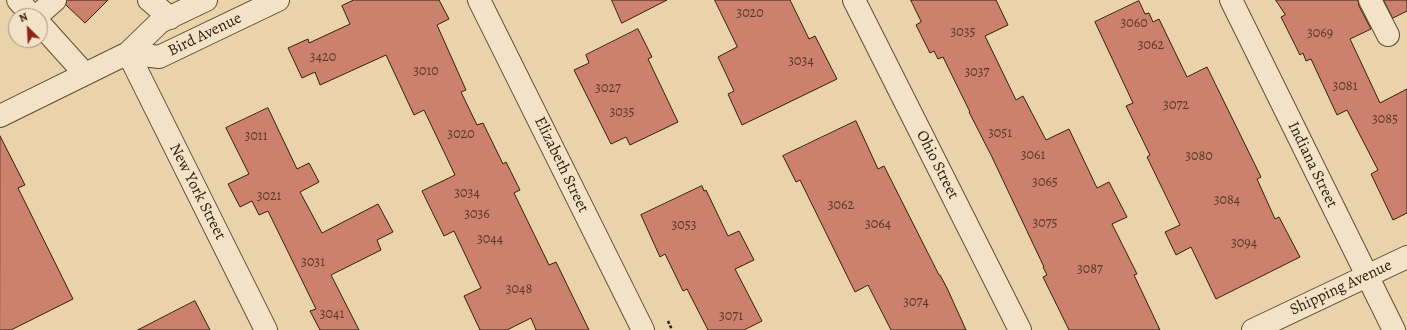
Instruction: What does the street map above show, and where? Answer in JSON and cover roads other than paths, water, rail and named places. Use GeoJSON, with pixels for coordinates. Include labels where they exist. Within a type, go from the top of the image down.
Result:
{"type":"FeatureCollection","features":[{"type":"Feature","properties":{"kind":"street"},"geometry":{"type":"LineString","coordinates":[[18,0],[25,8]]}},
{"type":"Feature","properties":{"kind":"street"},"geometry":{"type":"LineString","coordinates":[[46,8],[55,0]]}},
{"type":"Feature","properties":{"kind":"street"},"geometry":{"type":"LineString","coordinates":[[150,0],[170,18]]}},
{"type":"Feature","properties":{"kind":"street","name":"Bird Avenue"},"geometry":{"type":"LineString","coordinates":[[0,116],[128,53],[160,22],[206,0]]}},
{"type":"Feature","properties":{"kind":"street","name":"Bird Avenue"},"geometry":{"type":"LineString","coordinates":[[128,53],[159,57],[278,0]]}},
{"type":"Feature","properties":{"kind":"street","name":"Elizabeth Street"},"geometry":{"type":"LineString","coordinates":[[479,0],[643,330]]}},
{"type":"Feature","properties":{"kind":"street","name":"Ohio Street"},"geometry":{"type":"LineString","coordinates":[[854,0],[1020,330]]}},
{"type":"Feature","properties":{"kind":"street","name":"Indiana Street"},"geometry":{"type":"LineString","coordinates":[[1230,0],[1394,330]]}},
{"type":"Feature","properties":{"kind":"street"},"geometry":{"type":"LineString","coordinates":[[1370,0],[1388,35]]}},
{"type":"Feature","properties":{"kind":"street"},"geometry":{"type":"LineString","coordinates":[[48,33],[85,74]]}},
{"type":"Feature","properties":{"kind":"street","name":"New York Street"},"geometry":{"type":"LineString","coordinates":[[128,53],[266,330]]}},
{"type":"Feature","properties":{"kind":"street","name":"Shipping Avenue"},"geometry":{"type":"LineString","coordinates":[[1253,330],[1407,256]]}}]}
